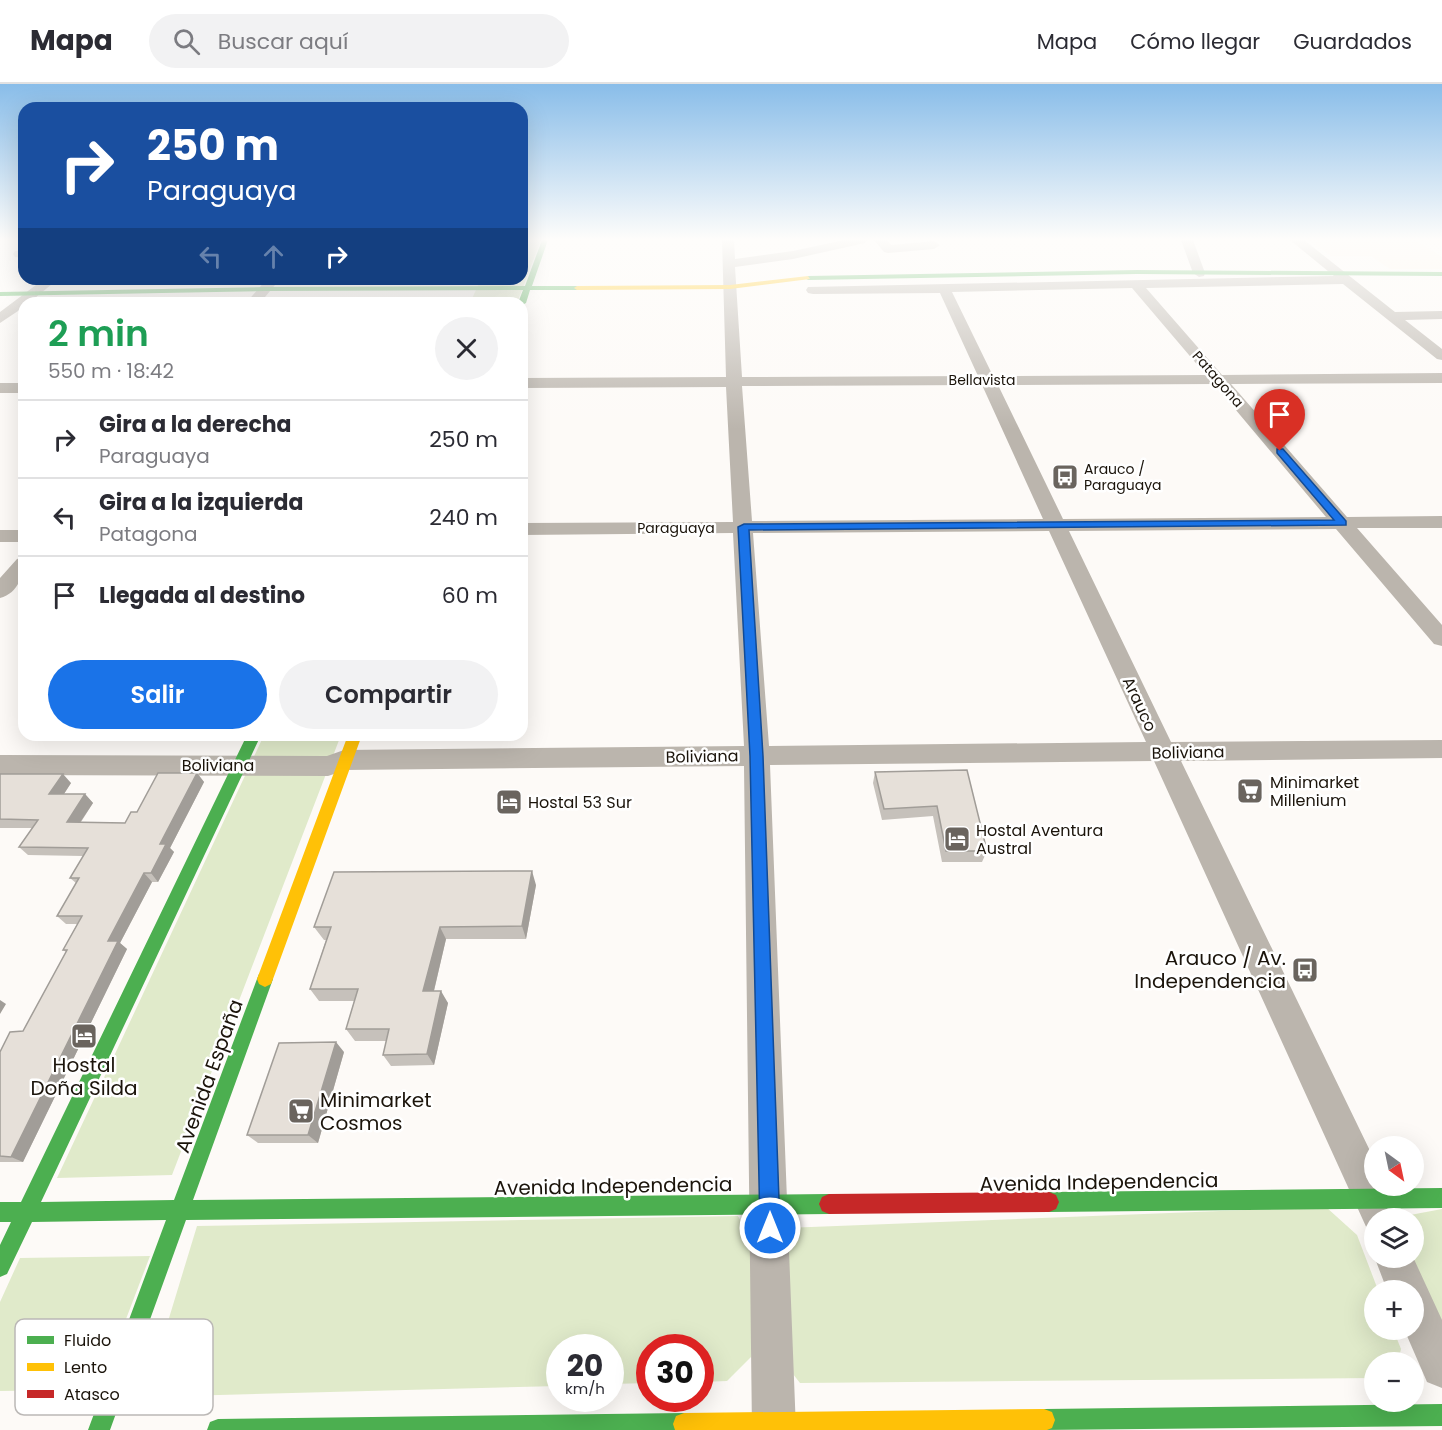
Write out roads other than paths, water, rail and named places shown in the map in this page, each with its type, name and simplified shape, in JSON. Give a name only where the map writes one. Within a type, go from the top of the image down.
[{"type":"main road","points":[[0,1267],[251,741]]},
{"type":"main road","name":"Avenida España","points":[[140,1319],[353,741]]},
{"type":"main road","name":"Avenida Independencia","points":[[0,1212],[770,1204],[1377,1208],[1442,1198]]},
{"type":"main road","name":"Avenida España","points":[[99,1430],[105,1415]]},
{"type":"main road","points":[[218,1430],[774,1427],[1442,1415]]},
{"type":"street","points":[[731,303],[757,756],[774,1427]]},
{"type":"street","name":"Arauco","points":[[951,303],[1377,1208]]},
{"type":"street","name":"Patagona","points":[[1152,303],[1442,639]]},
{"type":"street","points":[[1373,303],[1442,356]]},
{"type":"street","points":[[0,319],[18,305]]},
{"type":"street","points":[[1390,316],[1442,315]]},
{"type":"street","name":"Bellavista","points":[[528,383],[1442,378]]},
{"type":"street","points":[[0,388],[18,388]]},
{"type":"street","name":"Paraguaya","points":[[528,529],[1442,522]]},
{"type":"street","points":[[0,536],[18,536]]},
{"type":"street","points":[[0,591],[18,570]]},
{"type":"street","name":"Boliviana","points":[[0,765],[328,766],[345,760],[1442,750]]},
{"type":"street","points":[[1424,1327],[1442,1367]]},
{"type":"place","name":"Arauco / Paraguaya","points":[[1065,477]]},
{"type":"place","name":"Minimarket Millenium","points":[[1250,791]]},
{"type":"place","name":"Hostal 53 Sur","points":[[509,802]]},
{"type":"place","name":"Hostal Aventura Austral","points":[[957,839]]},
{"type":"place","name":"Arauco / Av. Independencia","points":[[1305,970]]},
{"type":"place","name":"Hostal Doña Silda","points":[[84,1036]]},
{"type":"place","name":"Minimarket Cosmos","points":[[301,1111]]}]
